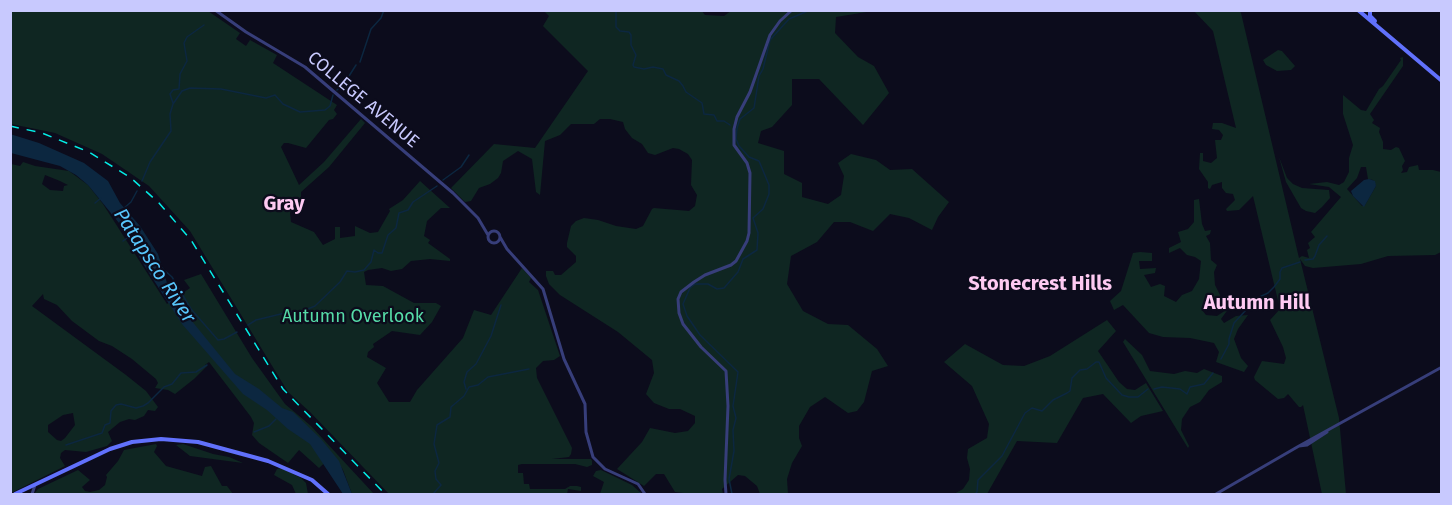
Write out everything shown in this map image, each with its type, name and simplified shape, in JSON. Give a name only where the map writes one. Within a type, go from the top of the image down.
[{"type":"main road","points":[[1358,10],[1366,12],[1397,39],[1396,42]]},
{"type":"main road","points":[[1366,12],[1396,42],[1442,81]]},
{"type":"main road","points":[[15,495],[110,449],[142,440],[168,439],[211,446],[279,465],[312,480],[328,495]]},
{"type":"street","name":"COLLEGE AVENUE","points":[[215,10],[246,32],[305,67],[453,193],[483,225],[497,231],[507,249],[543,289],[564,359],[585,404],[586,432],[593,457],[605,469],[633,482],[645,495]]},
{"type":"street","points":[[726,495],[728,406],[726,371],[701,347],[683,324],[678,299],[681,292],[694,282],[731,265],[745,247],[749,233],[750,173],[747,163],[734,145],[734,129],[737,117],[750,93],[770,35],[792,10]]},
{"type":"street","name":"COLLEGE AVENUE","points":[[483,225],[489,240],[507,249]]},
{"type":"street","points":[[488,235],[493,231]]},
{"type":"street","points":[[495,243],[500,237]]},
{"type":"street","points":[[1216,495],[1442,367]]},
{"type":"street","points":[[32,495],[35,485]]},
{"type":"green space","points":[[701,10],[705,15],[724,16],[732,10],[879,10],[836,17],[835,33],[858,57],[874,66],[889,93],[863,125],[819,79],[792,79],[792,105],[772,127],[761,131],[758,143],[784,151],[784,174],[802,183],[802,197],[828,204],[841,195],[844,176],[838,163],[851,154],[876,160],[890,170],[912,169],[949,202],[932,230],[909,218],[890,214],[873,231],[850,222],[834,222],[817,242],[791,256],[787,284],[803,311],[828,324],[848,325],[877,349],[888,366],[872,371],[864,402],[857,411],[848,413],[825,397],[810,407],[799,426],[802,446],[792,463],[787,479],[788,494],[760,494],[757,486],[745,476],[738,475],[722,489],[723,494],[675,492],[664,474],[656,474],[644,486],[617,469],[642,442],[650,428],[675,433],[688,431],[695,423],[695,416],[680,409],[669,409],[654,403],[646,394],[654,373],[652,360],[618,332],[560,295],[549,284],[546,276],[546,271],[553,271],[555,275],[561,275],[576,262],[576,256],[567,247],[567,243],[571,226],[576,221],[584,218],[636,229],[643,226],[654,208],[689,211],[695,206],[697,195],[691,185],[692,160],[688,154],[673,148],[655,155],[648,153],[642,144],[632,138],[623,122],[600,119],[594,124],[571,124],[560,135],[545,141],[540,195],[536,192],[532,159],[518,151],[503,161],[498,178],[479,188],[471,201],[465,202],[451,188],[494,144],[535,148],[588,71],[543,26],[549,16],[544,11]]},
{"type":"green space","points":[[1239,10],[1241,13],[1299,258],[1302,256],[1309,258],[1308,243],[1315,237],[1311,232],[1341,197],[1329,187],[1309,184],[1327,182],[1339,185],[1344,182],[1349,172],[1349,158],[1353,145],[1343,114],[1343,95],[1361,110],[1366,111],[1401,60],[1400,58],[1403,57],[1403,66],[1370,114],[1374,120],[1372,123],[1380,128],[1383,149],[1399,148],[1405,161],[1401,173],[1407,172],[1409,167],[1418,165],[1419,170],[1441,172],[1441,252],[1435,255],[1388,256],[1361,264],[1313,268],[1305,266],[1300,259],[1339,418],[1346,494],[1322,494],[1303,405],[1299,407],[1288,394],[1278,399],[1254,377],[1262,361],[1284,364],[1286,358],[1283,347],[1270,320],[1280,309],[1253,196],[1239,210],[1227,211],[1226,209],[1235,200],[1233,194],[1226,193],[1222,188],[1222,182],[1208,188],[1208,182],[1199,169],[1200,153],[1203,153],[1203,161],[1211,163],[1217,158],[1215,140],[1221,140],[1223,135],[1219,130],[1212,129],[1213,123],[1222,123],[1236,128],[1213,31],[1194,11]],"holes":[[[1361,167],[1366,167],[1368,179],[1373,180],[1376,186],[1365,205],[1362,206],[1347,189],[1357,178]]]},
{"type":"green space","name":"Autumn Overlook","points":[[10,11],[208,11],[240,33],[236,39],[246,46],[250,40],[277,55],[273,63],[337,105],[334,110],[337,114],[329,120],[306,148],[288,143],[284,143],[281,147],[299,185],[324,162],[361,119],[365,123],[329,167],[301,192],[301,204],[293,205],[290,213],[291,222],[314,232],[323,245],[335,239],[335,227],[340,227],[340,238],[355,236],[355,226],[370,233],[378,232],[389,209],[403,200],[420,181],[450,208],[441,208],[427,221],[424,236],[430,240],[428,243],[450,261],[430,259],[411,261],[402,269],[391,271],[382,268],[364,272],[366,285],[383,286],[414,303],[436,303],[441,306],[432,322],[420,335],[392,331],[373,344],[374,347],[368,352],[367,357],[386,368],[377,383],[389,402],[410,402],[417,390],[463,338],[474,310],[491,315],[522,268],[531,278],[529,282],[538,290],[560,356],[554,360],[543,361],[536,368],[537,378],[572,448],[569,457],[552,459],[591,459],[592,465],[587,467],[575,464],[522,464],[518,465],[518,473],[523,473],[524,484],[529,484],[530,489],[565,489],[577,486],[581,487],[581,491],[568,489],[567,494],[389,494],[288,392],[190,231],[149,186],[102,154],[55,133],[11,124]]},
{"type":"green space","points":[[1278,50],[1282,51],[1295,66],[1291,70],[1277,71],[1266,65],[1263,60]]},
{"type":"green space","points":[[1279,157],[1287,178],[1293,184],[1302,188],[1329,190],[1330,198],[1315,213],[1301,208],[1286,182]]},
{"type":"green space","points":[[23,162],[69,171],[88,185],[103,204],[167,304],[190,288],[184,280],[201,274],[252,358],[285,404],[311,426],[374,494],[352,494],[343,470],[333,455],[319,468],[299,450],[288,463],[259,443],[252,435],[254,423],[251,417],[209,362],[194,379],[175,394],[168,390],[155,388],[158,383],[156,379],[132,359],[112,346],[99,341],[72,321],[57,305],[44,299],[43,294],[32,306],[146,391],[158,407],[155,411],[148,410],[144,416],[135,420],[120,422],[108,432],[112,441],[107,446],[86,452],[65,450],[61,453],[60,458],[65,466],[11,493],[11,164],[20,166]],"holes":[[[45,175],[60,181],[68,185],[64,186],[63,191],[50,190],[42,184]],[[73,413],[75,425],[65,438],[61,441],[57,440],[48,432],[48,425],[63,415]]]},
{"type":"green space","points":[[1199,199],[1202,224],[1205,231],[1211,230],[1206,236],[1210,243],[1211,260],[1217,265],[1214,272],[1215,285],[1223,301],[1216,304],[1206,303],[1202,310],[1206,315],[1217,316],[1229,308],[1221,319],[1224,323],[1236,316],[1248,315],[1234,339],[1241,358],[1248,366],[1244,372],[1216,362],[1219,352],[1214,343],[1190,338],[1163,337],[1149,333],[1123,305],[1114,310],[1110,301],[1121,291],[1133,253],[1140,252],[1152,253],[1152,261],[1139,261],[1140,269],[1156,268],[1155,273],[1144,275],[1151,287],[1160,284],[1165,286],[1164,296],[1176,302],[1182,295],[1192,291],[1199,279],[1201,261],[1187,255],[1180,248],[1169,253],[1169,248],[1181,242],[1178,232],[1188,229],[1194,222],[1194,200]]},
{"type":"green space","points":[[1107,320],[1116,331],[1098,351],[1119,382],[1127,389],[1135,390],[1146,383],[1163,411],[1141,416],[1131,423],[1103,394],[1083,398],[1057,443],[1017,441],[987,494],[954,494],[963,489],[969,480],[968,449],[987,438],[989,424],[972,386],[944,362],[965,344],[1003,365],[1024,366],[1050,356]]},
{"type":"green space","points":[[1125,339],[1142,355],[1150,371],[1174,374],[1185,371],[1197,373],[1204,369],[1222,376],[1222,382],[1209,390],[1200,402],[1190,407],[1182,419],[1181,430],[1188,448],[1123,342]]},
{"type":"green space","points":[[156,444],[154,452],[166,466],[202,476],[205,467],[211,466],[222,486],[227,486],[233,494],[34,494],[38,489],[78,470],[90,480],[82,487],[85,491],[99,490],[105,485],[106,475],[124,450]]},
{"type":"green space","points":[[183,444],[243,463],[190,456],[176,445]]},
{"type":"green space","points":[[281,468],[301,478],[306,483],[308,494],[296,494],[292,485],[274,475],[277,469]]},
{"type":"green space","points":[[601,470],[632,485],[642,494],[600,494],[604,482],[593,476],[596,471]]},
{"type":"water","name":"Patapsco River","points":[[10,134],[39,143],[84,163],[108,181],[120,203],[140,226],[158,254],[167,283],[178,304],[235,374],[259,389],[282,408],[293,412],[321,439],[339,461],[352,494],[343,494],[310,444],[243,394],[182,324],[142,262],[128,234],[88,185],[60,166],[11,153]]},
{"type":"water","points":[[1364,180],[1375,181],[1376,186],[1364,207],[1351,191]]},
{"type":"waterway","points":[[360,62],[371,29],[381,18],[384,10]]},
{"type":"waterway","points":[[616,10],[616,27],[631,35],[631,45],[636,55],[634,67],[663,69],[666,75],[679,81],[686,92],[702,103],[704,114],[714,115],[717,121],[724,121],[730,125]]},
{"type":"waterway","points":[[732,494],[729,479],[734,451],[733,430],[736,418],[733,406],[738,372],[700,335],[687,316],[683,304],[690,288],[695,284],[708,284],[717,289],[724,288],[738,272],[743,259],[757,250],[758,233],[753,218],[763,209],[769,194],[769,185],[759,161],[749,157],[739,146],[736,139],[737,128],[740,119],[754,108],[759,76],[770,40],[789,19],[810,10]]},
{"type":"waterway","points":[[173,103],[170,94],[173,90],[179,89],[180,74],[187,61],[184,43],[187,37],[204,25]]},
{"type":"waterway","points":[[337,90],[344,84],[356,65]]},
{"type":"waterway","points":[[142,181],[150,162],[171,131],[170,114],[173,104],[182,91],[190,88],[221,89],[266,98],[275,95],[283,104],[300,112],[325,110],[330,106],[333,95]]},
{"type":"waterway","points":[[443,180],[461,167],[469,155]]},
{"type":"waterway","points":[[248,325],[256,320],[303,311],[315,306],[340,282],[347,271],[364,270],[371,262],[374,250],[382,253],[388,235],[396,228],[399,213],[408,210],[413,202],[437,186]]},
{"type":"waterway","points":[[123,209],[131,202],[137,191]]},
{"type":"waterway","points":[[95,203],[101,198]]},
{"type":"waterway","points":[[123,241],[130,236]]},
{"type":"waterway","points":[[1305,260],[1313,259],[1319,245],[1327,236]]},
{"type":"waterway","points":[[1253,300],[1268,293],[1274,287],[1280,279],[1282,268],[1300,262]]},
{"type":"waterway","points":[[162,268],[172,277],[191,309],[218,340],[237,332]]},
{"type":"waterway","points":[[466,389],[464,382],[467,372],[476,364],[491,336],[501,305]]},
{"type":"waterway","points":[[1221,359],[1229,344],[1234,323],[1246,310]]},
{"type":"waterway","points":[[975,494],[978,480],[1002,456],[1025,413],[1032,408],[1042,411],[1053,400],[1070,391],[1072,378],[1080,370],[1099,362],[1106,378],[1122,395],[1138,397],[1148,389]]},
{"type":"waterway","points":[[66,445],[102,433],[105,425],[110,423],[111,411],[116,405],[136,408],[143,406],[164,387],[172,384],[181,373],[196,372],[207,365]]},
{"type":"waterway","points":[[433,494],[441,485],[436,479],[435,471],[439,463],[434,444],[437,425],[450,417],[451,407],[464,396],[469,387],[478,385],[488,377],[529,369]]},
{"type":"waterway","points":[[1154,389],[1162,387],[1180,389],[1187,394],[1190,387],[1204,384],[1213,373]]},
{"type":"waterway","points":[[254,432],[269,426],[276,419]]},
{"type":"railway","points":[[10,126],[42,133],[89,152],[131,178],[159,203],[191,240],[283,389],[385,494]]},
{"type":"district","name":"Gray","points":[[284,204]]},
{"type":"district","name":"Stonecrest Hills","points":[[1040,284]]},
{"type":"district","name":"Autumn Hill","points":[[1257,303]]}]
